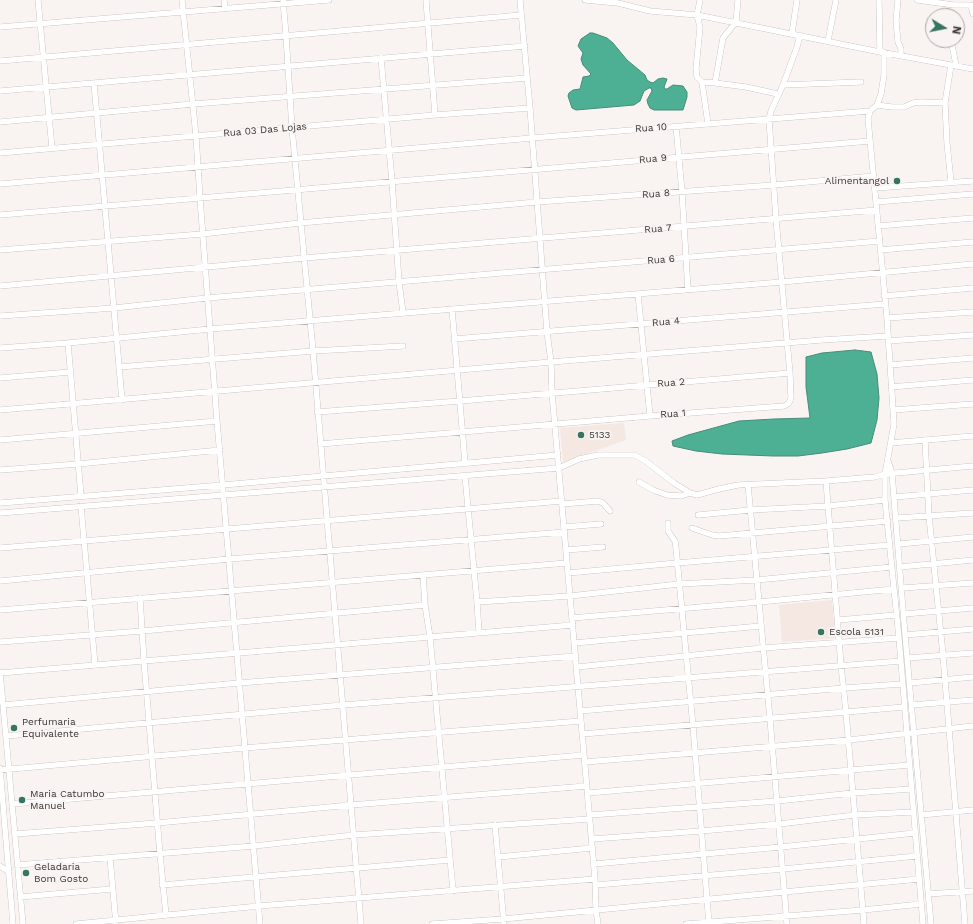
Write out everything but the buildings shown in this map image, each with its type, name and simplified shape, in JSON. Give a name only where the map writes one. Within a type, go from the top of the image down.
[{"type":"street","points":[[38,0],[52,148]]},
{"type":"street","points":[[182,0],[196,136],[197,168],[212,361],[260,924]]},
{"type":"street","points":[[224,0],[225,8]]},
{"type":"street","points":[[251,0],[252,6]]},
{"type":"street","points":[[0,27],[252,6],[283,2],[329,0]]},
{"type":"street","points":[[426,0],[435,115]]},
{"type":"street","points":[[520,0],[598,924]]},
{"type":"street","points":[[585,0],[618,2],[650,11],[697,15],[973,69]]},
{"type":"street","points":[[700,0],[697,15],[700,27],[696,69],[697,77],[702,82],[708,124]]},
{"type":"street","points":[[715,83],[723,38],[736,22],[738,0]]},
{"type":"street","points":[[792,33],[798,0]]},
{"type":"street","points":[[828,41],[836,0]]},
{"type":"street","points":[[879,0],[882,86],[877,105],[870,111],[868,119],[887,318],[894,424],[892,443],[885,474],[885,500],[899,638],[923,924]]},
{"type":"street","points":[[898,0],[896,21],[901,56]]},
{"type":"street","points":[[917,0],[954,5],[970,5],[973,14]]},
{"type":"street","points":[[283,2],[300,223],[313,351],[361,924]]},
{"type":"street","points":[[0,61],[521,15]]},
{"type":"street","points":[[790,373],[776,219],[769,119],[783,85],[800,35]]},
{"type":"street","points":[[0,91],[525,46]]},
{"type":"street","points":[[951,182],[945,102],[953,65],[952,48]]},
{"type":"street","points":[[381,58],[390,150],[399,282],[403,313]]},
{"type":"street","points":[[0,122],[193,104],[527,78]]},
{"type":"street","points":[[702,82],[746,87],[778,94]]},
{"type":"street","points":[[783,85],[861,82]]},
{"type":"street","points":[[94,83],[122,400]]},
{"type":"street","points":[[877,105],[904,107],[920,102],[945,102]]},
{"type":"street","name":"Rua 03 Das Lojas","points":[[0,153],[530,108]]},
{"type":"street","name":"Rua 10","points":[[0,184],[532,138],[870,111]]},
{"type":"street","points":[[676,126],[688,290]]},
{"type":"street","name":"Rua 9","points":[[0,215],[870,140]]},
{"type":"street","name":"Rua 8","points":[[0,250],[202,234],[300,223],[395,216],[537,202],[774,185],[874,176]]},
{"type":"street","points":[[875,188],[973,181]]},
{"type":"street","points":[[876,202],[973,194]]},
{"type":"street","name":"Rua 7","points":[[0,286],[304,258],[877,210]]},
{"type":"street","points":[[878,226],[973,218]]},
{"type":"street","name":"Rua 6","points":[[0,316],[114,308],[207,298],[307,291],[880,241]]},
{"type":"street","points":[[880,250],[973,242]]},
{"type":"street","points":[[0,348],[210,329],[782,282],[973,264]]},
{"type":"street","points":[[884,296],[973,288]]},
{"type":"street","points":[[638,294],[650,416]]},
{"type":"street","name":"Rua 4","points":[[454,339],[885,304]]},
{"type":"street","points":[[452,309],[465,463]]},
{"type":"street","points":[[887,318],[973,312]]},
{"type":"street","points":[[0,410],[122,400],[215,390],[644,354],[788,343],[973,335]]},
{"type":"street","points":[[68,343],[81,496]]},
{"type":"street","points":[[120,368],[313,351],[403,346]]},
{"type":"street","points":[[890,365],[973,358]]},
{"type":"street","points":[[0,378],[70,372]]},
{"type":"street","name":"Rua 2","points":[[317,412],[790,373]]},
{"type":"street","name":"Rua 1","points":[[320,444],[784,406],[789,403],[791,398],[790,373]]},
{"type":"street","points":[[891,387],[973,380]]},
{"type":"street","points":[[893,410],[973,404]]},
{"type":"street","points":[[0,440],[217,421]]},
{"type":"street","points":[[892,443],[973,436]]},
{"type":"street","points":[[925,440],[929,516],[943,655],[965,924]]},
{"type":"street","points":[[0,470],[220,450]]},
{"type":"street","points":[[0,503],[558,455]]},
{"type":"street","points":[[0,513],[559,468],[579,459],[598,455],[635,455],[647,462],[674,483],[690,493],[697,495],[738,485],[826,481],[875,477],[892,473],[973,466]]},
{"type":"street","points":[[888,461],[892,473],[897,518],[905,635],[931,924]]},
{"type":"street","points":[[465,476],[479,632]]},
{"type":"street","points":[[826,481],[864,924]]},
{"type":"street","points":[[639,482],[653,490],[667,495],[682,496],[690,493]]},
{"type":"street","points":[[748,485],[766,672],[787,924]]},
{"type":"street","points":[[894,497],[973,490]]},
{"type":"street","points":[[698,515],[750,510],[828,506],[885,500]]},
{"type":"street","points":[[0,548],[468,509],[562,503],[598,501],[604,503],[610,511]]},
{"type":"street","points":[[81,506],[95,665]]},
{"type":"street","points":[[897,518],[973,513]]},
{"type":"street","points":[[692,528],[719,536],[888,521]]},
{"type":"street","points":[[668,523],[668,531],[675,541],[693,726],[709,923]]},
{"type":"street","points":[[0,581],[88,574],[229,559],[471,539],[601,524]]},
{"type":"street","points":[[899,544],[973,537]]},
{"type":"street","points":[[568,573],[890,545]]},
{"type":"street","points":[[566,550],[604,547]]},
{"type":"street","points":[[900,567],[973,560]]},
{"type":"street","points":[[0,610],[568,563]]},
{"type":"street","points":[[477,602],[570,596],[679,584],[756,580],[892,568]]},
{"type":"street","points":[[423,575],[425,604],[430,636],[434,698],[453,891]]},
{"type":"street","points":[[902,588],[973,583]]},
{"type":"street","points":[[572,618],[894,589]]},
{"type":"street","points":[[140,598],[146,691],[162,885],[166,916]]},
{"type":"street","points":[[0,642],[142,631],[425,604]]},
{"type":"street","points":[[904,614],[973,608]]},
{"type":"street","points":[[838,620],[896,614]]},
{"type":"street","points":[[23,924],[0,672],[573,624]]},
{"type":"street","points":[[574,643],[761,626]]},
{"type":"street","points":[[905,635],[973,629]]},
{"type":"street","points":[[577,667],[763,648],[899,638]]},
{"type":"street","points":[[908,658],[973,653]]},
{"type":"street","points":[[3,705],[340,674],[576,656]]},
{"type":"street","points":[[6,736],[149,722],[242,716],[343,705],[901,661]]},
{"type":"street","points":[[910,683],[973,677]]},
{"type":"street","points":[[580,711],[902,684]]},
{"type":"street","points":[[912,706],[973,700]]},
{"type":"street","points":[[582,734],[693,726],[904,707]]},
{"type":"street","points":[[14,924],[1,802],[0,769],[581,721]]},
{"type":"street","points":[[585,762],[849,740],[973,726]]},
{"type":"street","points":[[12,804],[155,793],[349,774],[584,755]]},
{"type":"street","points":[[588,793],[909,765]]},
{"type":"street","points":[[15,834],[587,786]]},
{"type":"street","points":[[18,865],[254,846],[354,835],[495,825],[911,789]]},
{"type":"street","points":[[921,815],[973,810]]},
{"type":"street","points":[[592,839],[779,824],[855,815],[913,812]]},
{"type":"street","points":[[495,825],[504,921]]},
{"type":"street","points":[[594,864],[857,840],[915,833]]},
{"type":"street","points":[[498,857],[592,848]]},
{"type":"street","points":[[76,924],[116,922],[259,906],[500,887],[706,875],[917,856]]},
{"type":"street","points":[[110,858],[116,922]]},
{"type":"street","points":[[162,885],[450,860]]},
{"type":"street","points":[[0,866],[9,872]]},
{"type":"street","points":[[432,924],[504,921],[596,910],[861,886],[919,879]]},
{"type":"street","points":[[20,897],[112,889]]},
{"type":"street","points":[[928,894],[973,891]]},
{"type":"street","points":[[686,924],[921,904]]},
{"type":"shaded area","points":[[590,33],[607,38],[627,60],[645,75],[647,80],[650,82],[653,83],[658,79],[663,78],[667,79],[664,87],[665,89],[673,85],[683,86],[687,92],[687,97],[683,110],[654,110],[650,108],[647,100],[652,91],[651,88],[644,91],[640,101],[634,105],[576,110],[572,108],[568,96],[569,93],[573,90],[580,89],[583,77],[591,74],[583,65],[581,59],[583,53],[578,46],[581,39]]},
{"type":"shaded area","points":[[855,350],[871,352],[877,374],[879,398],[877,420],[871,443],[847,449],[798,456],[722,454],[696,451],[673,446],[672,441],[739,421],[810,418],[806,387],[806,357],[822,353]]},
{"type":"shaded area","points":[[624,423],[626,440],[563,462],[560,428]]},
{"type":"shaded area","points":[[832,600],[835,638],[782,642],[779,605]]},
{"type":"place","name":"Alimentangol","points":[[897,181]]},
{"type":"place","name":"5133","points":[[581,435]]},
{"type":"place","name":"Escola 5131","points":[[821,632]]},
{"type":"place","name":"Perfumaria Equivalente","points":[[14,728]]},
{"type":"place","name":"Maria Catumbo Manuel","points":[[22,800]]},
{"type":"place","name":"Geladaria Bom Gosto","points":[[26,873]]}]
